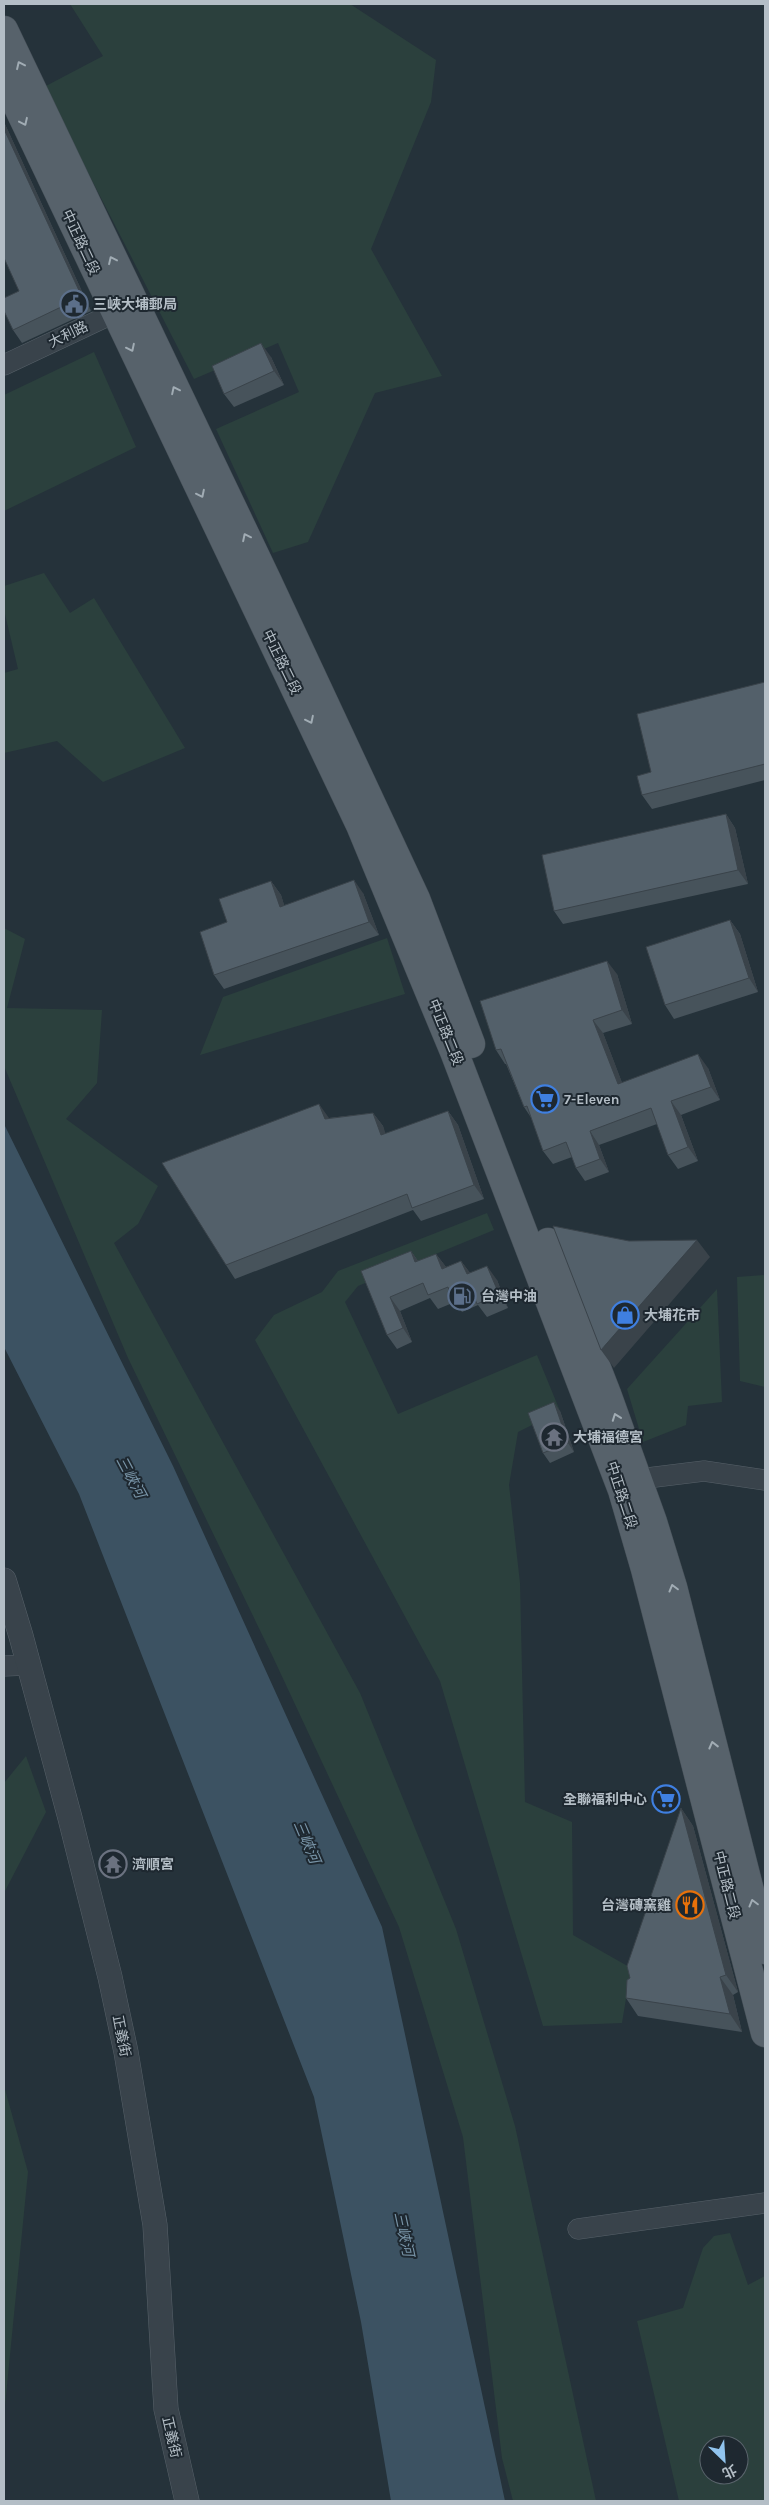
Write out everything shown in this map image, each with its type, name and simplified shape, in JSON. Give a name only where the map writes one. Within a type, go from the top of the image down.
[{"type":"main road","name":"中正路二段","points":[[4,30],[124,308],[391,896],[455,1054],[615,1472],[645,1569],[765,2033]]},
{"type":"main road","name":"中正路二段","points":[[4,78],[267,580],[416,899],[639,1479],[673,1587],[765,1950]]},
{"type":"street","name":"大利路","points":[[4,365],[124,308]]},
{"type":"street","points":[[639,1479],[704,1471],[765,1480]]},
{"type":"street","name":"正義街","points":[[4,1580],[29,1665],[110,1977],[126,2052],[155,2225],[166,2409],[187,2501]]},
{"type":"street","points":[[4,1666],[29,1665]]},
{"type":"street","points":[[578,2229],[765,2203]]},
{"type":"green space","points":[[70,4],[350,4],[436,60],[431,102],[371,249],[442,376],[375,393],[308,542],[273,553],[216,429],[299,392],[278,343],[194,379],[44,87],[103,56]]},
{"type":"green space","points":[[94,352],[136,447],[4,511],[4,395]]},
{"type":"green space","points":[[44,573],[70,613],[94,598],[185,748],[103,782],[57,741],[4,753],[4,673],[18,669],[4,610],[4,586]]},
{"type":"green space","points":[[4,928],[25,939],[7,1008],[102,1010],[97,1083],[66,1119],[158,1186],[138,1224],[114,1243],[360,1693],[456,1929],[515,2126],[596,2501],[513,2501],[502,2458],[463,2137],[399,1927],[272,1655],[128,1358],[4,1066]]},
{"type":"green space","points":[[387,938],[405,994],[200,1055],[223,997]]},
{"type":"green space","points":[[487,1213],[494,1230],[358,1286],[345,1302],[398,1414],[537,1355],[560,1411],[518,1432],[509,1485],[520,1583],[525,1802],[572,1822],[573,1935],[631,1968],[622,2023],[543,2026],[440,1681],[255,1340],[274,1315],[322,1292],[338,1271]]},
{"type":"green space","points":[[765,1275],[765,1387],[740,1381],[737,1277]]},
{"type":"green space","points":[[717,1289],[722,1402],[688,1406],[686,1425],[643,1442],[627,1389]]},
{"type":"green space","points":[[26,1756],[46,1812],[4,1893],[4,1783]]},
{"type":"green space","points":[[4,2086],[28,2172],[4,2416]]},
{"type":"green space","points":[[730,2233],[748,2285],[765,2276],[765,2501],[679,2501],[637,2321],[683,2308],[703,2248],[714,2236]]},
{"type":"water","name":"三峽河","points":[[4,1124],[173,1466],[382,1927],[505,2501],[391,2501],[361,2322],[314,2097],[79,1494],[4,1347]]},
{"type":"building","points":[[4,129],[82,297],[13,330],[4,311],[4,298],[19,291],[4,258]]},
{"type":"building","points":[[261,343],[274,371],[224,394],[212,366]]},
{"type":"building","points":[[765,682],[765,764],[642,795],[637,776],[651,772],[637,714]]},
{"type":"building","points":[[726,814],[738,870],[554,911],[542,855]]},
{"type":"building","points":[[354,880],[369,922],[214,975],[200,932],[227,922],[219,899],[271,881],[280,907]]},
{"type":"building","points":[[730,920],[749,978],[665,1005],[646,947]]},
{"type":"building","points":[[607,961],[622,1010],[593,1020],[618,1084],[698,1054],[711,1087],[671,1101],[688,1147],[668,1155],[651,1108],[590,1131],[600,1159],[576,1168],[566,1142],[543,1151],[527,1106],[524,1107],[501,1049],[496,1050],[480,1001]]},
{"type":"building","points":[[319,1104],[325,1119],[373,1113],[381,1135],[448,1111],[474,1185],[412,1208],[407,1194],[226,1265],[162,1163]]},
{"type":"building","name":"大埔花市","points":[[553,1226],[629,1241],[697,1240],[601,1350]]},
{"type":"building","points":[[411,1251],[415,1262],[436,1254],[442,1269],[461,1261],[467,1274],[487,1266],[499,1294],[477,1304],[471,1290],[452,1298],[448,1287],[428,1295],[423,1283],[390,1297],[403,1328],[387,1335],[361,1271]]},
{"type":"building","name":"大埔福德宮","points":[[554,1402],[568,1443],[543,1453],[528,1413]]},
{"type":"building","name":"台灣磚窯雞","points":[[681,1808],[726,1975],[720,1977],[730,2014],[626,1998],[627,1980],[630,1978],[627,1966]]},
{"type":"place","name":"三峽大埔郵局","points":[[74,304]]},
{"type":"place","name":"7-Eleven","points":[[545,1099]]},
{"type":"place","name":"台灣中油","points":[[462,1296]]},
{"type":"place","name":"大埔花市","points":[[625,1315]]},
{"type":"place","name":"大埔福德宮","points":[[554,1437]]},
{"type":"place","name":"全聯福利中心","points":[[666,1799]]},
{"type":"place","name":"濟順宮","points":[[113,1864]]},
{"type":"place","name":"台灣磚窯雞","points":[[690,1905]]}]
